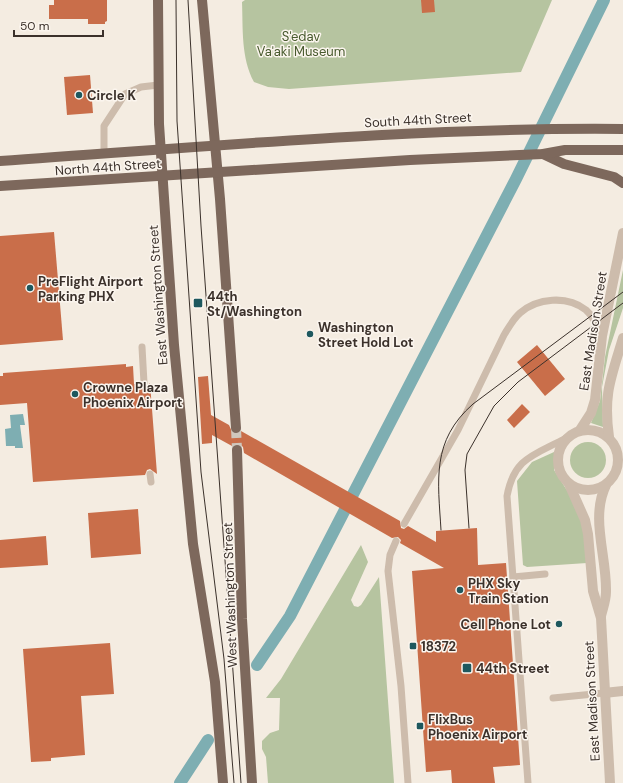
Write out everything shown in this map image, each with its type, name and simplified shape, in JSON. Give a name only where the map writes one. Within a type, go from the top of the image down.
[{"type":"main road","name":"East Washington Street","points":[[158,0],[158,84],[161,150],[174,344],[193,544],[215,682]]},
{"type":"main road","points":[[202,0],[215,146],[236,428]]},
{"type":"main road","name":"South 44th Street","points":[[215,146],[330,138],[513,129],[623,128]]},
{"type":"main road","name":"North 44th Street","points":[[0,161],[215,146]]},
{"type":"main road","points":[[217,173],[500,157],[543,154],[565,150],[623,150]]},
{"type":"main road","points":[[543,154],[564,164],[614,177],[623,183]]},
{"type":"main road","name":"North 44th Street","points":[[0,186],[217,173]]},
{"type":"main road","name":"West Washington Street","points":[[237,450],[243,636],[252,783]]},
{"type":"main road","name":"West Washington Street","points":[[215,682],[224,783]]},
{"type":"street","name":"East Madison Street","points":[[580,430],[591,413],[595,400],[602,336],[623,233]]},
{"type":"street","name":"East Madison Street","points":[[609,437],[606,414],[607,394],[623,338]]},
{"type":"street","points":[[590,429],[609,437],[618,451],[619,460],[613,478],[606,485],[597,490],[587,491],[578,489],[569,484],[559,470],[558,462],[558,453],[566,438],[580,430],[590,429]]},
{"type":"street","name":"East Madison Street","points":[[569,484],[585,520],[588,534],[593,591],[601,618]]},
{"type":"street","name":"East Madison Street","points":[[606,485],[602,493],[599,509],[606,593],[601,618],[610,783]]},
{"type":"street","points":[[604,693],[623,690]]},
{"type":"lane","points":[[104,154],[104,126],[125,94],[141,87],[158,84]]},
{"type":"lane","points":[[404,524],[458,430],[504,335],[519,313],[541,302],[554,300],[572,303],[586,311],[594,319],[602,336]]},
{"type":"lane","points":[[142,347],[144,384]]},
{"type":"lane","points":[[528,783],[507,496],[511,479],[521,463],[566,438]]},
{"type":"lane","points":[[150,474],[151,482]]},
{"type":"lane","points":[[396,541],[390,555],[388,571],[400,679],[408,783]]},
{"type":"lane","points":[[513,577],[545,574]]},
{"type":"lane","points":[[553,698],[604,693]]},
{"type":"green space","name":"S'edav Va'aki Museum","points":[[245,0],[552,0],[521,72],[289,89],[268,87],[254,82],[245,53],[242,2]]},
{"type":"green space","points":[[623,270],[623,308],[609,350],[602,387],[603,427],[591,423],[600,401],[605,357]]},
{"type":"green space","points":[[588,442],[601,447],[606,460],[601,473],[588,478],[575,473],[570,460],[575,447]]},
{"type":"green space","points":[[554,452],[554,470],[575,503],[583,526],[587,563],[527,567],[523,565],[517,481],[532,462]]},
{"type":"green space","points":[[361,545],[368,562],[351,600],[354,606],[358,607],[361,605],[379,577],[394,783],[268,783],[266,757],[262,749],[262,741],[270,733],[279,730],[280,698],[266,698],[281,679]]},
{"type":"water","points":[[23,414],[25,425],[20,425],[23,448],[6,446],[5,429],[11,428],[10,415]]},
{"type":"building","points":[[54,0],[107,0],[107,21],[105,24],[88,24],[88,19],[49,19],[49,5],[54,5]]},
{"type":"building","points":[[421,0],[434,0],[435,12],[422,13]]},
{"type":"building","name":"Circle K","points":[[90,75],[93,113],[67,115],[64,77]]},
{"type":"building","name":"PreFlight Airport Parking PHX","points":[[54,232],[63,340],[0,345],[0,236]]},
{"type":"building","points":[[537,345],[565,379],[545,396],[517,362]]},
{"type":"building","points":[[126,364],[126,367],[133,366],[134,384],[139,384],[145,388],[150,383],[157,474],[150,469],[147,470],[145,475],[33,482],[27,403],[0,405],[0,376],[3,376],[3,373]]},
{"type":"building","name":"PHX Sky Train Station","points":[[208,376],[211,415],[229,425],[233,434],[237,434],[241,431],[400,521],[401,528],[404,529],[408,526],[436,542],[436,531],[477,528],[478,565],[506,563],[520,765],[493,767],[495,783],[452,783],[451,770],[426,772],[412,571],[444,568],[400,543],[401,540],[398,537],[392,538],[244,453],[243,447],[240,444],[232,446],[212,435],[212,443],[202,444],[198,377]]},
{"type":"building","points":[[522,404],[530,412],[514,428],[507,420]]},
{"type":"building","points":[[138,509],[141,554],[91,558],[88,513]]},
{"type":"building","points":[[46,536],[48,565],[0,568],[0,540]]},
{"type":"building","points":[[110,643],[114,694],[81,696],[85,755],[51,758],[51,761],[31,762],[23,649]]},
{"type":"waterway","points":[[257,665],[290,616],[516,179],[604,0]]},
{"type":"waterway","points":[[180,783],[208,740]]},
{"type":"tunnel","points":[[236,428],[237,450]]},
{"type":"tram line","points":[[176,0],[177,121],[201,472],[224,659],[234,783]]},
{"type":"tram line","points":[[188,0],[201,226],[241,783]]},
{"type":"tram line","points":[[441,530],[439,494],[440,462],[450,432],[459,418],[473,404],[623,292]]},
{"type":"tram line","points":[[469,528],[465,470],[467,454],[494,406],[518,382],[623,303]]},
{"type":"place","name":"Circle K","points":[[79,95]]},
{"type":"place","name":"PreFlight Airport Parking PHX","points":[[30,288]]},
{"type":"place","name":"44th St/Washington","points":[[198,303]]},
{"type":"place","name":"Washington Street Hold Lot","points":[[310,334]]},
{"type":"place","name":"Crowne Plaza Phoenix Airport","points":[[75,394]]},
{"type":"place","name":"PHX Sky Train Station","points":[[460,590]]},
{"type":"place","name":"Cell Phone Lot","points":[[559,624]]},
{"type":"place","name":"18372","points":[[413,646]]},
{"type":"place","name":"44th Street","points":[[467,668]]},
{"type":"place","name":"FlixBus Phoenix Airport","points":[[420,726]]}]
